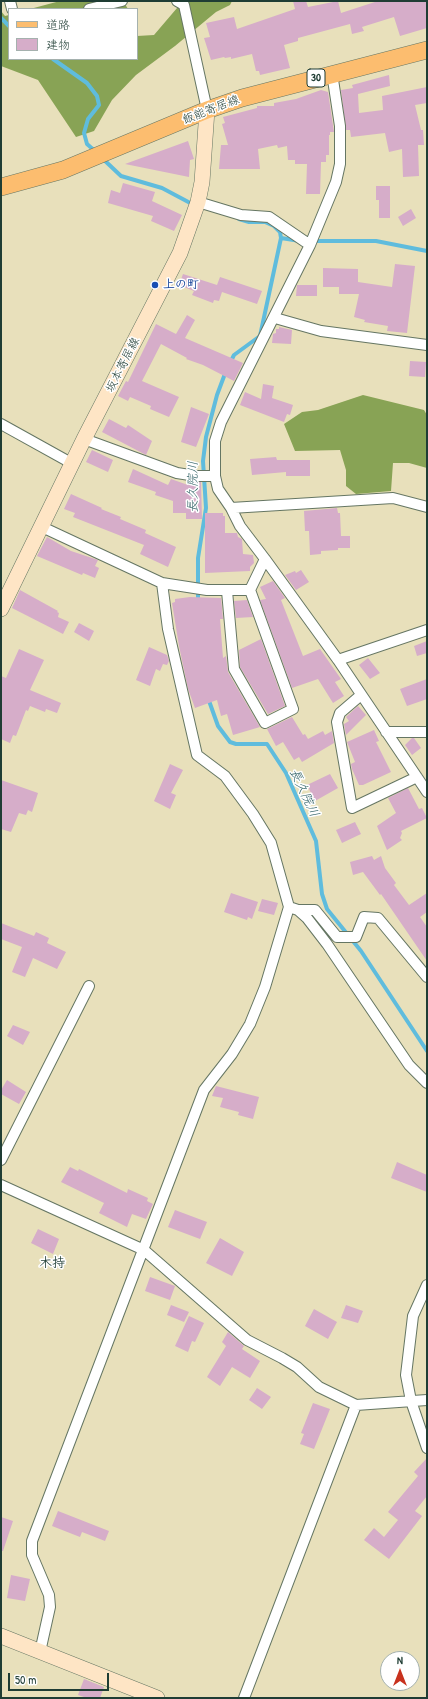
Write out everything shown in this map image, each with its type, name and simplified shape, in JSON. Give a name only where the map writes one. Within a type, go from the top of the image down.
[{"type":"main road","name":"飯能寄居線","points":[[1,187],[64,170],[207,110],[242,98],[427,50]]},
{"type":"main road","name":"坂本寄居線","points":[[1,609],[84,439],[172,271],[198,202],[202,182],[207,110]]},
{"type":"main road","points":[[1,1636],[157,1698]]},
{"type":"street","points":[[93,8],[122,1]]},
{"type":"street","points":[[177,1],[184,5],[207,110]]},
{"type":"street","points":[[332,74],[340,126],[340,164],[336,182],[310,245],[275,318],[221,422],[215,441],[213,476],[218,489],[231,508],[240,526],[266,559],[338,660],[427,792]]},
{"type":"street","points":[[198,202],[241,215],[269,217],[310,245]]},
{"type":"street","points":[[275,318],[321,331],[427,345]]},
{"type":"street","points":[[1,424],[73,464]]},
{"type":"street","points":[[84,439],[177,473],[196,476],[213,476]]},
{"type":"street","points":[[231,508],[393,498],[427,507]]},
{"type":"street","points":[[42,527],[162,583],[226,592],[250,590]]},
{"type":"street","points":[[226,592],[234,669],[265,723],[293,709],[250,590],[266,559]]},
{"type":"street","points":[[162,583],[168,629],[197,755],[225,776],[253,814],[267,837],[293,909],[307,918],[327,944],[410,1065],[427,1083]]},
{"type":"street","points":[[338,660],[427,630]]},
{"type":"street","points":[[362,695],[340,713],[337,722],[352,808],[416,777]]},
{"type":"street","points":[[386,732],[427,732]]},
{"type":"street","points":[[293,909],[315,910],[337,937],[356,937],[364,917],[378,918],[427,977]]},
{"type":"street","points":[[40,1652],[50,1607],[49,1595],[32,1556],[32,1541],[204,1090],[232,1054],[250,1024],[293,909]]},
{"type":"street","points":[[1,1160],[89,986]]},
{"type":"street","points":[[1,1185],[144,1250],[247,1340],[297,1367],[318,1387],[356,1405],[427,1400]]},
{"type":"street","points":[[427,1285],[413,1316],[406,1375],[412,1401],[427,1448]]},
{"type":"street","points":[[244,1698],[356,1405]]},
{"type":"green space","points":[[60,1],[123,1],[127,8],[34,8]]},
{"type":"green space","points":[[183,1],[232,1],[230,5],[216,12],[175,46],[136,75],[112,100],[94,131],[76,137],[38,80],[1,66],[1,11],[5,16],[8,15],[8,60],[138,60],[138,36],[154,35]]},
{"type":"green space","points":[[363,395],[424,410],[427,415],[427,468],[409,463],[393,463],[391,491],[356,494],[346,486],[346,470],[340,450],[295,451],[284,424],[302,412],[318,410]]},
{"type":"building","points":[[293,1],[306,1],[308,7],[338,1],[341,13],[378,1],[427,1],[427,28],[400,36],[394,17],[362,27],[364,31],[352,34],[350,24],[298,38],[298,41],[284,45],[290,68],[260,75],[259,71],[256,71],[252,54],[231,59],[231,57],[224,57],[211,60],[204,38],[210,37],[206,23],[234,17],[237,29],[295,9]]},
{"type":"building","points":[[389,75],[390,86],[358,94],[359,113],[383,110],[382,96],[427,87],[427,103],[415,105],[421,130],[423,130],[424,145],[418,145],[419,176],[403,177],[402,149],[389,152],[385,133],[351,137],[350,130],[346,130],[341,90],[353,88],[352,85]]},
{"type":"building","points":[[321,90],[328,92],[334,132],[330,132],[329,135],[329,155],[326,155],[326,162],[321,162],[320,194],[306,194],[307,164],[295,164],[295,160],[288,160],[287,146],[278,148],[277,145],[258,149],[260,169],[219,169],[221,145],[228,145],[222,124],[225,123],[223,117],[257,108],[257,106],[274,106],[274,103],[296,99]]},
{"type":"building","points":[[188,141],[194,159],[190,160],[189,177],[125,164]]},
{"type":"building","points":[[123,183],[155,192],[152,201],[182,215],[174,231],[151,221],[153,216],[108,203],[111,190],[120,193]]},
{"type":"building","points":[[376,186],[390,186],[390,218],[379,218],[379,200],[376,200]]},
{"type":"building","points":[[411,209],[416,218],[403,226],[398,217]]},
{"type":"building","points":[[395,264],[415,266],[407,333],[387,331],[388,326],[364,322],[365,320],[354,317],[359,294],[339,294],[339,287],[323,287],[323,268],[358,269],[358,282],[392,287]]},
{"type":"building","points":[[183,274],[217,285],[220,277],[262,291],[257,304],[222,292],[219,301],[214,300],[213,303],[192,295],[194,291],[179,285]]},
{"type":"building","points":[[297,285],[317,285],[317,296],[296,296]]},
{"type":"building","points":[[187,315],[195,320],[185,338],[243,363],[234,381],[203,365],[186,359],[187,358],[161,344],[142,381],[179,397],[169,417],[150,409],[151,406],[130,397],[128,401],[118,396],[126,381],[128,382],[156,324],[176,334]]},
{"type":"building","points":[[279,327],[292,330],[291,344],[272,343],[273,334],[276,333],[276,329],[279,329]]},
{"type":"building","points":[[410,361],[426,362],[425,377],[409,376]]},
{"type":"building","points":[[263,384],[274,386],[272,398],[293,405],[290,415],[287,414],[284,422],[240,405],[245,392],[261,399]]},
{"type":"building","points":[[191,407],[209,414],[196,447],[181,442]]},
{"type":"building","points":[[109,419],[126,428],[128,425],[152,441],[146,455],[102,432]]},
{"type":"building","points":[[92,450],[113,460],[108,472],[86,462]]},
{"type":"building","points":[[276,457],[277,460],[310,460],[310,476],[286,476],[286,472],[252,475],[250,459]]},
{"type":"building","points":[[133,469],[168,485],[171,479],[188,485],[188,481],[201,482],[202,519],[186,519],[186,513],[173,513],[173,501],[155,495],[156,492],[128,482]]},
{"type":"building","points":[[71,494],[121,517],[120,519],[146,530],[145,533],[176,547],[168,567],[140,554],[144,545],[73,517],[75,513],[64,509]]},
{"type":"building","points":[[337,508],[338,513],[340,513],[341,536],[350,536],[350,548],[338,548],[338,550],[321,551],[321,554],[310,555],[309,531],[305,531],[304,511]]},
{"type":"building","points":[[205,513],[223,513],[223,516],[225,516],[225,533],[237,533],[238,537],[242,539],[243,554],[253,555],[254,563],[250,567],[250,571],[205,573]]},
{"type":"building","points":[[47,537],[71,551],[98,560],[95,566],[99,568],[95,578],[83,573],[82,575],[37,556]]},
{"type":"building","points":[[301,570],[309,582],[296,590],[285,575],[295,571],[296,573]]},
{"type":"building","points":[[273,581],[285,598],[281,600],[303,656],[320,649],[341,679],[335,682],[344,696],[333,703],[318,679],[292,688],[260,600],[266,599],[260,587]]},
{"type":"building","points":[[20,590],[58,611],[58,617],[69,622],[63,634],[12,608]]},
{"type":"building","points":[[190,597],[221,598],[223,619],[220,619],[223,658],[226,656],[228,672],[260,727],[233,735],[227,714],[221,716],[217,700],[195,708],[188,689],[172,603],[175,602],[175,599]]},
{"type":"building","points":[[247,600],[253,617],[236,618],[234,601]]},
{"type":"building","points":[[79,623],[94,631],[89,641],[74,632]]},
{"type":"building","points":[[261,639],[285,706],[268,714],[240,667],[239,650]]},
{"type":"building","points":[[427,641],[427,653],[417,656],[414,646]]},
{"type":"building","points":[[149,647],[167,655],[169,661],[167,665],[163,664],[160,671],[156,669],[150,686],[136,680]]},
{"type":"building","points":[[19,649],[44,660],[30,690],[61,703],[57,713],[46,709],[45,712],[30,706],[28,711],[26,710],[16,736],[13,735],[10,743],[1,739],[1,676],[6,678]]},
{"type":"building","points":[[368,658],[380,673],[370,679],[359,665]]},
{"type":"building","points":[[427,679],[427,699],[407,706],[400,689]]},
{"type":"building","points":[[358,706],[366,715],[346,735],[344,724],[349,721],[346,717]]},
{"type":"building","points":[[292,717],[303,735],[305,734],[308,739],[323,731],[325,735],[332,731],[334,743],[302,762],[299,757],[294,760],[283,742],[276,746],[267,729]]},
{"type":"building","points":[[374,730],[379,741],[376,742],[391,772],[363,785],[359,785],[352,769],[351,764],[355,762],[347,742]]},
{"type":"building","points":[[412,738],[414,738],[421,748],[412,755],[405,745]]},
{"type":"building","points":[[170,764],[183,770],[171,793],[176,795],[170,809],[154,801]]},
{"type":"building","points":[[330,774],[338,788],[315,801],[307,785]]},
{"type":"building","points":[[1,780],[38,793],[32,812],[28,810],[26,815],[19,813],[11,832],[1,829]]},
{"type":"building","points":[[408,788],[419,809],[422,808],[427,818],[401,831],[402,833],[400,838],[402,840],[387,850],[377,826],[396,813],[388,798]]},
{"type":"building","points":[[355,822],[361,834],[342,843],[336,830]]},
{"type":"building","points":[[372,856],[374,860],[381,856],[385,868],[396,883],[394,885],[409,905],[427,893],[427,912],[420,917],[427,927],[427,961],[381,894],[380,895],[363,872],[353,875],[350,862]]},
{"type":"building","points":[[231,893],[258,902],[252,919],[248,917],[247,920],[224,912]]},
{"type":"building","points":[[262,899],[278,903],[274,915],[258,911]]},
{"type":"building","points":[[1,923],[34,936],[36,932],[49,938],[47,943],[66,952],[57,969],[33,958],[25,977],[12,972],[22,947],[1,939]]},
{"type":"building","points":[[13,1025],[30,1032],[23,1045],[7,1036]]},
{"type":"building","points":[[7,1080],[26,1092],[19,1104],[1,1094],[1,1090]]},
{"type":"building","points":[[216,1086],[259,1097],[253,1119],[238,1115],[239,1112],[220,1107],[223,1098],[212,1096]]},
{"type":"building","points":[[397,1162],[427,1175],[427,1192],[391,1178]]},
{"type":"building","points":[[70,1167],[78,1171],[79,1169],[127,1193],[128,1189],[148,1198],[147,1201],[153,1204],[146,1219],[132,1214],[127,1227],[99,1213],[104,1203],[61,1182]]},
{"type":"building","points":[[175,1210],[207,1222],[200,1239],[168,1227]]},
{"type":"building","points":[[38,1229],[59,1239],[53,1254],[31,1243]]},
{"type":"building","points":[[220,1238],[244,1252],[232,1276],[206,1263]]},
{"type":"building","points":[[150,1277],[175,1286],[170,1300],[145,1291]]},
{"type":"building","points":[[171,1305],[189,1312],[184,1322],[167,1315]]},
{"type":"building","points":[[346,1305],[363,1311],[358,1323],[341,1318]]},
{"type":"building","points":[[314,1309],[337,1322],[328,1339],[305,1326]]},
{"type":"building","points":[[189,1316],[204,1323],[195,1342],[192,1341],[188,1352],[175,1346]]},
{"type":"building","points":[[228,1332],[244,1346],[242,1349],[260,1361],[250,1378],[232,1367],[220,1386],[207,1377],[226,1346],[222,1342]]},
{"type":"building","points":[[257,1388],[271,1397],[262,1409],[249,1400]]},
{"type":"building","points":[[313,1403],[330,1409],[314,1449],[300,1444],[304,1434],[301,1433]]},
{"type":"building","points":[[427,1458],[427,1496],[415,1511],[422,1516],[389,1559],[364,1540],[374,1528],[384,1537],[398,1520],[388,1512],[418,1476],[414,1472]]},
{"type":"building","points":[[58,1511],[109,1531],[105,1541],[82,1532],[80,1537],[52,1526]]},
{"type":"building","points":[[1,1517],[13,1521],[3,1551],[1,1551]]},
{"type":"building","points":[[11,1575],[30,1579],[25,1601],[7,1598]]},
{"type":"building","points":[[84,1679],[104,1687],[100,1698],[87,1698],[78,1695]]},
{"type":"waterway","name":"長久院川","points":[[1,18],[8,25]]},
{"type":"waterway","name":"長久院川","points":[[54,60],[87,83],[97,96],[99,105],[88,119],[84,133],[87,144],[96,152]]},
{"type":"waterway","name":"長久院川","points":[[102,158],[121,176],[162,188],[194,205]]},
{"type":"waterway","name":"長久院川","points":[[230,363],[234,355],[260,336],[281,238],[280,232],[274,226],[265,222],[249,222],[239,219]]},
{"type":"waterway","points":[[281,238],[300,241]]},
{"type":"waterway","points":[[312,241],[376,241],[427,251]]},
{"type":"waterway","name":"長久院川","points":[[198,602],[198,558],[206,508],[203,461],[206,437],[217,395],[226,371]]},
{"type":"waterway","name":"長久院川","points":[[208,698],[218,726],[230,742],[236,744],[267,744],[286,773],[316,841],[322,894],[327,909],[361,951],[427,1051]]},
{"type":"place","name":"上の町","points":[[155,285]]},
{"type":"district","name":"木持","points":[[52,1264]]}]
